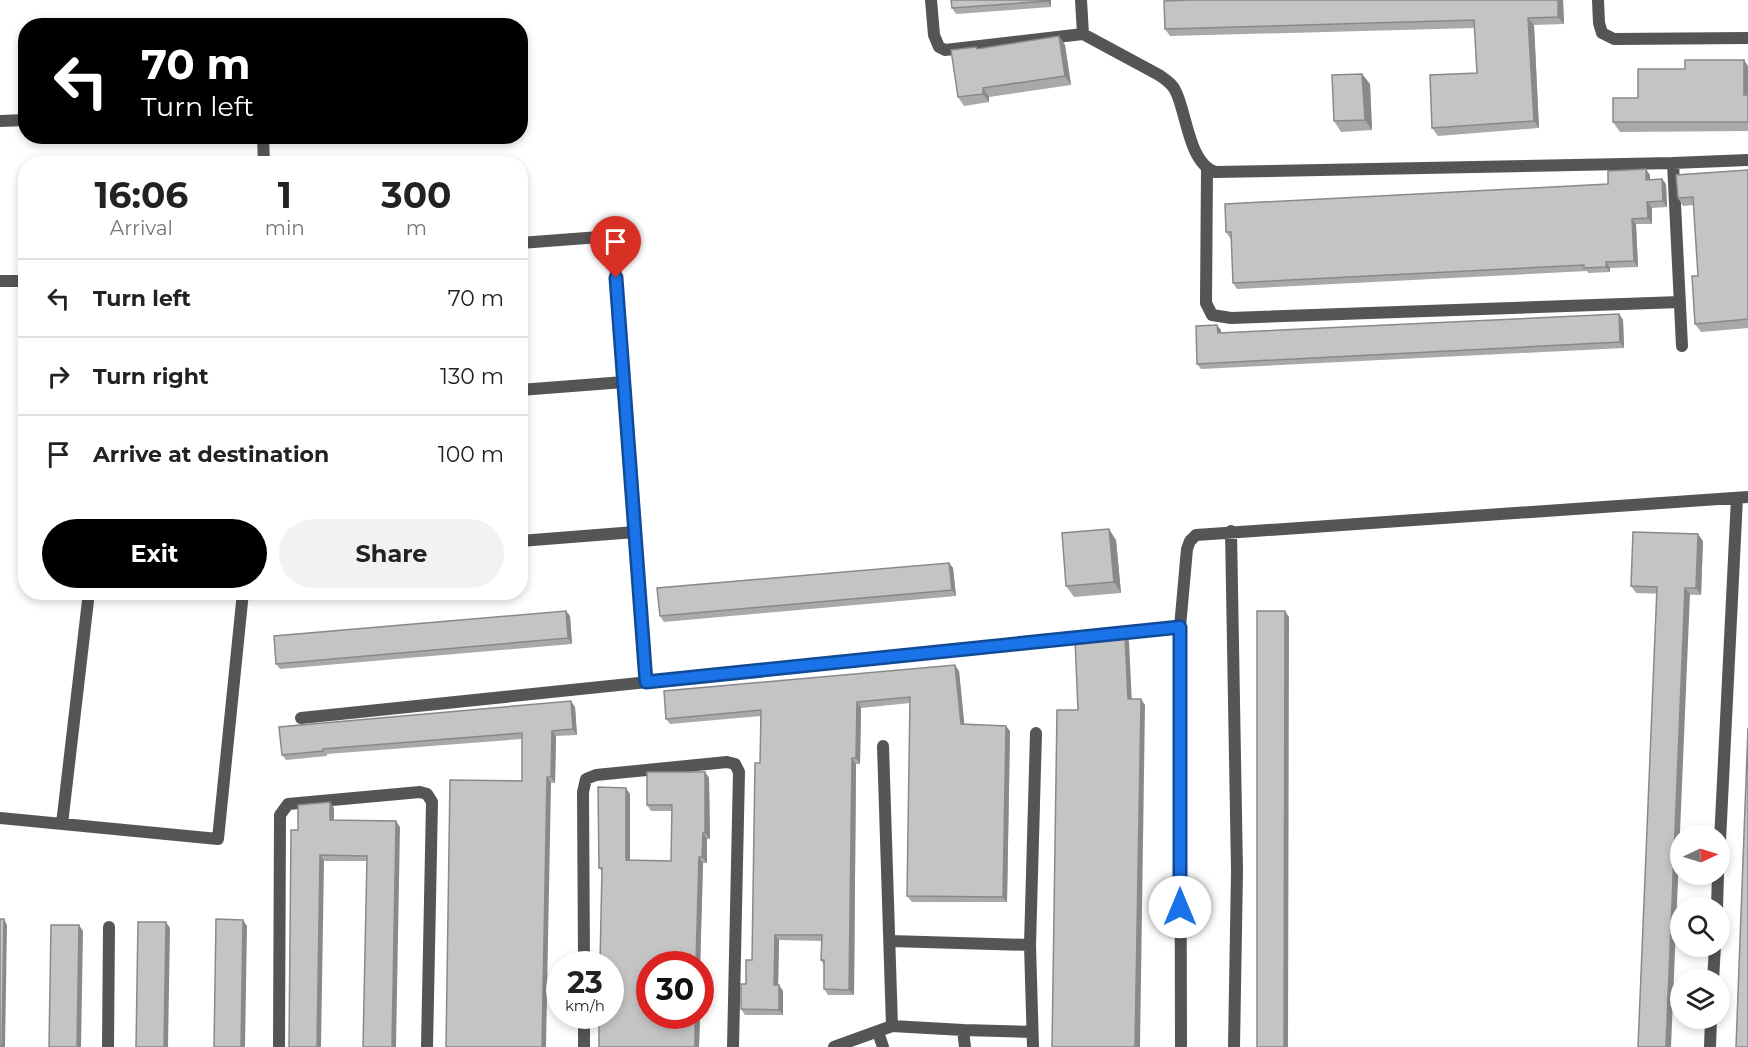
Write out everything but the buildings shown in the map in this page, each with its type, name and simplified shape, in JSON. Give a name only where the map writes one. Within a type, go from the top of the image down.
[{"type":"street","points":[[932,0],[934,35],[939,47],[945,50],[1083,34],[1167,81],[1176,90],[1198,159],[1207,169],[1215,172],[1748,160]]},
{"type":"street","points":[[1081,0],[1083,34]]},
{"type":"street","points":[[1598,0],[1602,33],[1614,39],[1748,38]]},
{"type":"street","points":[[0,121],[18,120]]},
{"type":"street","points":[[1673,163],[1682,346]]},
{"type":"street","points":[[1207,169],[1206,303],[1212,315],[1243,317],[1680,302]]},
{"type":"street","points":[[528,242],[613,236],[646,682]]},
{"type":"street","points":[[0,281],[18,281]]},
{"type":"street","points":[[528,389],[624,382]]},
{"type":"street","points":[[1181,1047],[1180,627],[1187,549],[1190,541],[1196,535],[1742,498],[1721,825]]},
{"type":"street","points":[[1231,531],[1237,871],[1234,1047]]},
{"type":"street","points":[[528,540],[635,532]]},
{"type":"street","points":[[62,824],[88,600]]},
{"type":"street","points":[[0,818],[218,839],[242,600]]},
{"type":"street","points":[[301,718],[1180,627]]},
{"type":"street","points":[[1033,1047],[1030,945],[1036,733]]},
{"type":"street","points":[[883,746],[892,1026]]},
{"type":"street","points":[[584,951],[583,792],[586,779],[596,775],[727,762],[735,764],[739,772],[733,1047]]},
{"type":"street","points":[[279,1047],[279,815],[288,804],[420,792],[427,794],[432,802],[427,1047]]},
{"type":"street","points":[[108,1047],[109,927]]},
{"type":"street","points":[[890,940],[1030,945]]},
{"type":"street","points":[[834,1047],[892,1026],[1032,1032]]},
{"type":"street","points":[[584,1029],[584,1047]]},
{"type":"street","points":[[1710,1047],[1711,1029]]},
{"type":"street","points":[[963,1030],[965,1047]]},
{"type":"street","points":[[878,1032],[883,1047]]},
{"type":"route","points":[[616,278],[646,682],[1180,627],[1180,907]]}]
